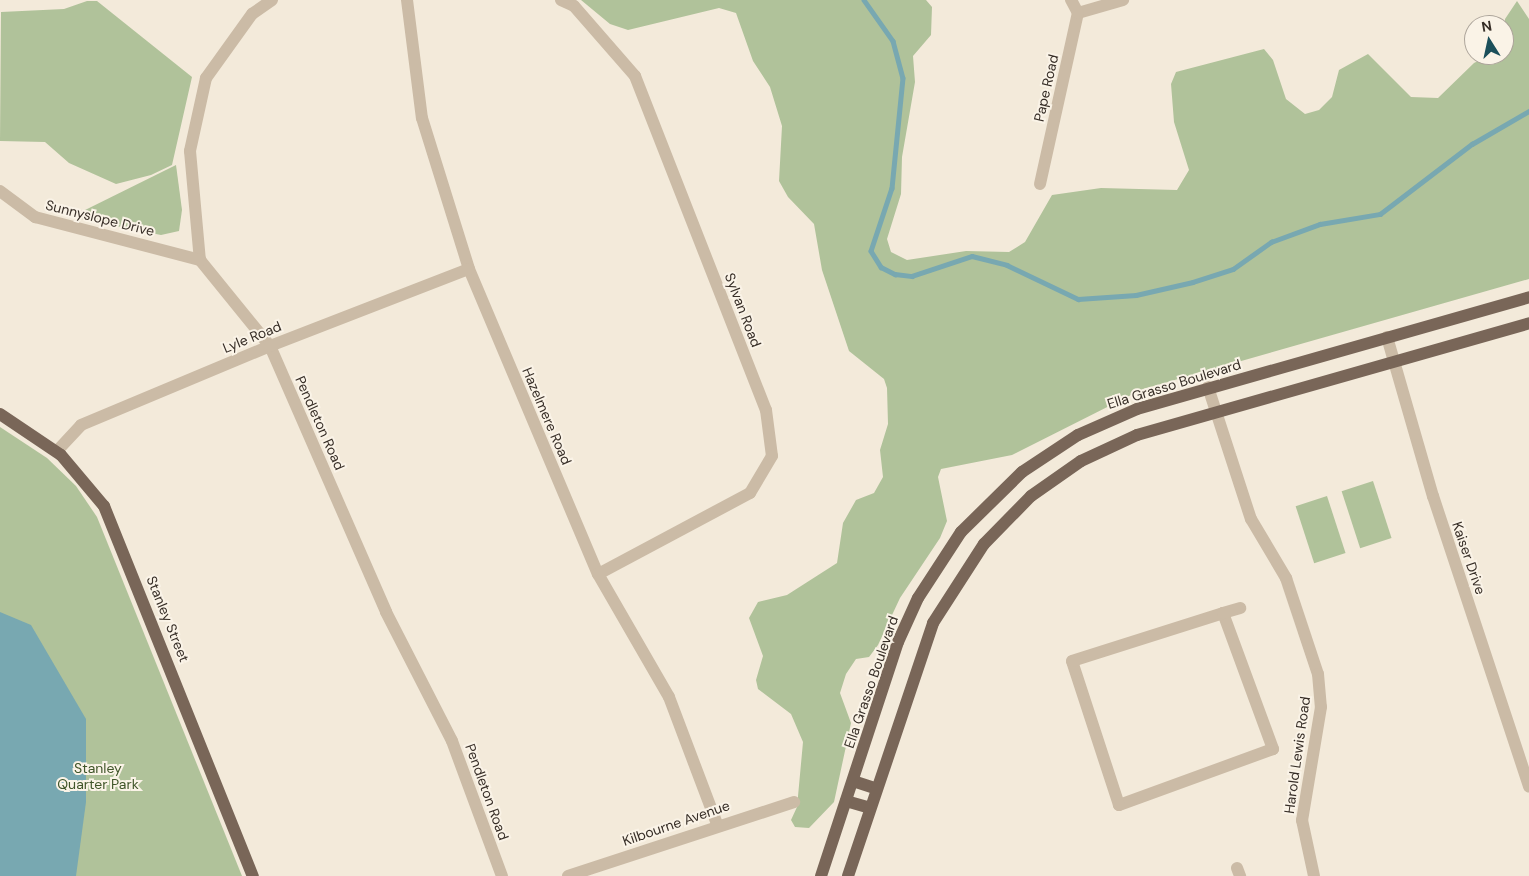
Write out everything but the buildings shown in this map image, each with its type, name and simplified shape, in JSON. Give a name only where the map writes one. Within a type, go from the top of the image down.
[{"type":"main road","name":"Ella Grasso Boulevard","points":[[821,876],[906,621],[941,558],[975,515],[1028,467],[1078,434],[1137,409],[1208,387],[1529,297]]},
{"type":"main road","points":[[848,876],[933,623],[962,574],[999,526],[1040,489],[1100,451],[1216,412],[1529,323]]},
{"type":"main road","name":"Stanley Street","points":[[0,414],[57,451],[89,483],[113,524],[253,876]]},
{"type":"main road","points":[[853,781],[877,789]]},
{"type":"main road","points":[[846,800],[870,808]]},
{"type":"street","points":[[200,260],[190,151],[206,78],[252,14],[272,0]]},
{"type":"street","name":"Hazelmere Road","points":[[407,0],[422,118],[469,269],[598,574],[669,697],[717,824]]},
{"type":"street","name":"Sylvan Road","points":[[561,0],[574,6],[635,76],[766,410],[772,456],[750,494],[598,574]]},
{"type":"street","points":[[1071,0],[1078,13],[1123,0]]},
{"type":"street","name":"Pape Road","points":[[1040,184],[1078,13]]},
{"type":"street","name":"Sunnyslope Drive","points":[[0,191],[34,217],[200,260]]},
{"type":"street","name":"Pendleton Road","points":[[200,260],[270,346],[386,612],[452,741],[502,876]]},
{"type":"street","name":"Lyle Road","points":[[57,451],[81,425],[270,346],[469,269]]},
{"type":"street","name":"Kaiser Drive","points":[[1387,337],[1433,496],[1529,787]]},
{"type":"street","name":"Harold Lewis Road","points":[[1208,387],[1251,518],[1286,578],[1318,674],[1320,707],[1302,820],[1314,876]]},
{"type":"street","points":[[1224,613],[1273,750],[1119,805],[1072,661],[1224,613],[1240,608]]},
{"type":"street","name":"Kilbourne Avenue","points":[[568,876],[717,824],[794,802]]},
{"type":"green space","points":[[581,0],[926,0],[932,7],[931,35],[913,56],[915,82],[902,157],[901,194],[887,239],[891,252],[907,260],[966,251],[1009,252],[1025,242],[1052,195],[1101,188],[1177,190],[1189,170],[1174,122],[1171,84],[1176,72],[1264,49],[1273,60],[1286,99],[1305,114],[1319,110],[1332,97],[1339,70],[1368,54],[1411,97],[1438,98],[1472,65],[1514,65],[1514,15],[1508,15],[1517,1],[1529,19],[1529,279],[1143,389],[1012,455],[941,469],[938,477],[947,521],[940,538],[900,598],[878,645],[869,657],[856,659],[846,674],[840,693],[851,723],[834,802],[809,828],[795,827],[791,820],[797,807],[803,742],[791,714],[758,689],[756,680],[763,656],[749,618],[758,602],[787,595],[837,563],[843,523],[856,500],[874,493],[883,477],[880,450],[888,424],[887,388],[884,379],[849,351],[822,270],[814,224],[788,197],[779,181],[782,126],[770,87],[753,61],[736,13],[719,8],[628,30],[610,24]]},
{"type":"green space","points":[[87,1],[97,1],[192,77],[172,165],[151,175],[116,184],[69,163],[45,142],[0,141],[1,12],[64,9]]},
{"type":"green space","points":[[176,165],[182,210],[179,231],[161,235],[71,217]]},
{"type":"green space","name":"Stanley Quarter Park","points":[[0,427],[47,458],[76,486],[97,517],[242,876],[0,876]]},
{"type":"green space","points":[[1373,481],[1392,538],[1360,548],[1342,491]]},
{"type":"green space","points":[[1327,496],[1346,553],[1314,563],[1296,506]]},
{"type":"water","points":[[0,612],[31,625],[86,719],[86,802],[76,876],[0,876]]},
{"type":"waterway","points":[[864,0],[893,41],[903,78],[892,188],[871,251],[881,267],[895,274],[912,276],[972,256],[1007,265],[1078,299],[1136,295],[1193,282],[1233,269],[1271,242],[1320,224],[1380,214],[1472,144],[1529,111]]}]
